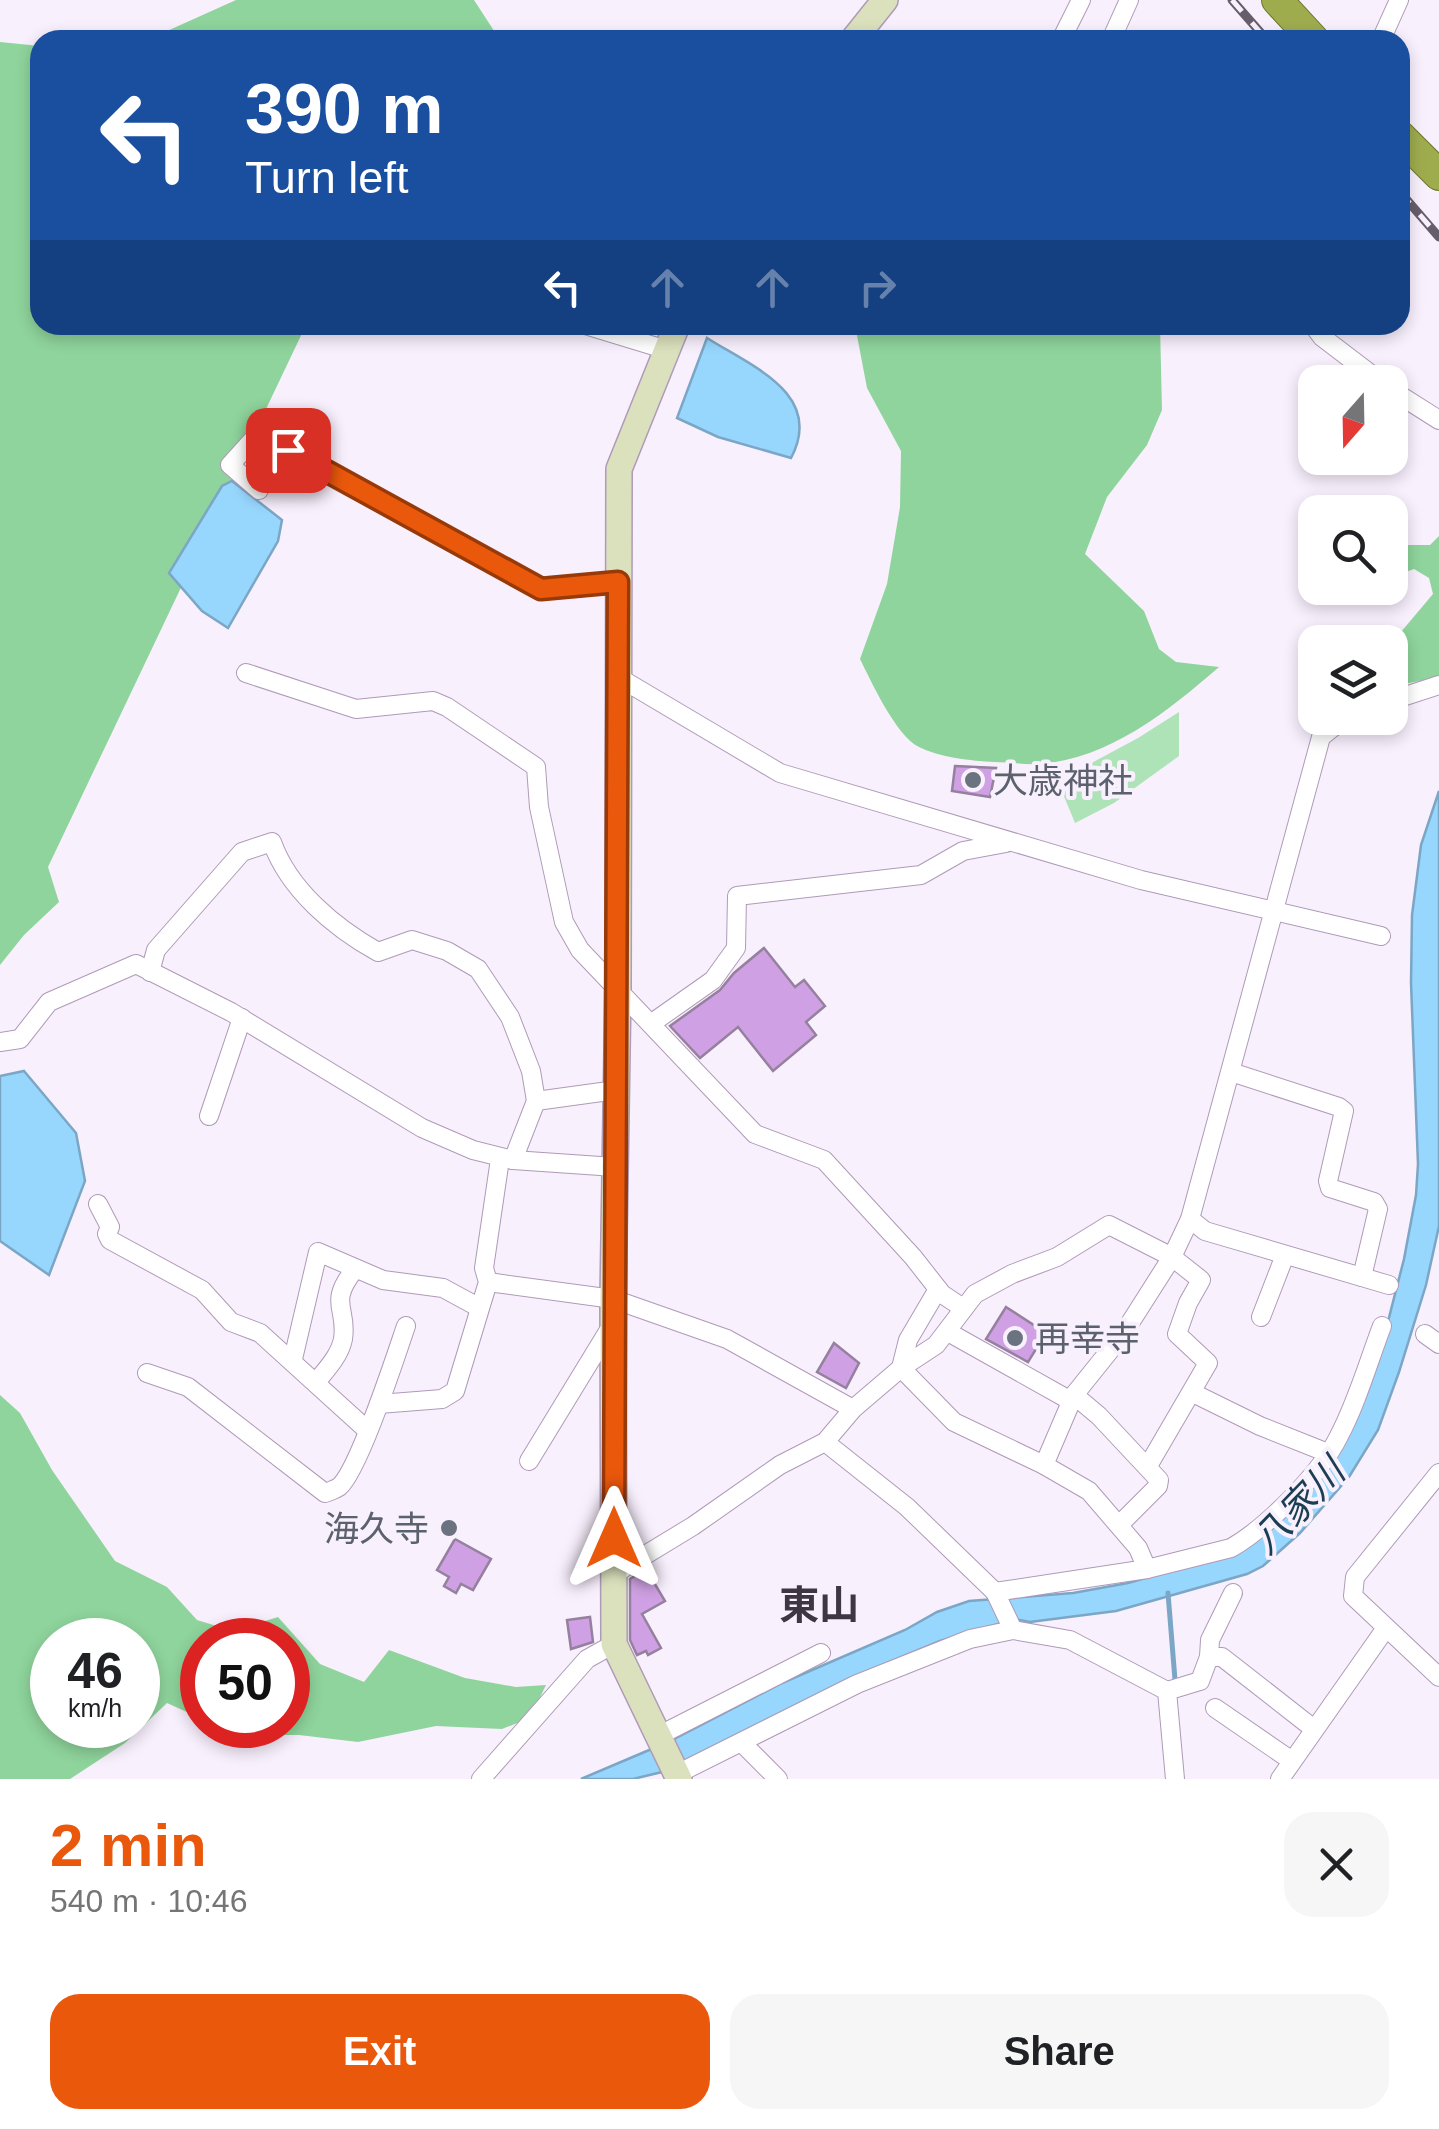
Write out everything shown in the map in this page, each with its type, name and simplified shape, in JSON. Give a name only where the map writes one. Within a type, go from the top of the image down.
[{"type":"highway","points":[[1277,0],[1305,30]]},
{"type":"highway","points":[[1410,146],[1439,176]]},
{"type":"main road","points":[[861,30],[885,0]]},
{"type":"main road","points":[[674,335],[619,469],[614,1644],[678,1776]]},
{"type":"street","points":[[1066,30],[1081,0]]},
{"type":"street","points":[[1116,30],[1129,0]]},
{"type":"street","points":[[1386,30],[1399,0]]},
{"type":"street","points":[[618,335],[667,350]]},
{"type":"street","points":[[1323,335],[1358,365]]},
{"type":"street","points":[[1408,400],[1439,420]]},
{"type":"street","points":[[259,490],[230,465],[258,434],[541,589],[618,582]]},
{"type":"street","points":[[246,673],[356,710],[433,702],[447,707],[536,767],[539,807],[564,922],[580,950],[755,1134],[824,1160],[914,1257],[938,1289],[963,1308]]},
{"type":"street","points":[[618,677],[780,774],[1141,880],[1382,936]]},
{"type":"street","points":[[1408,695],[1439,685]]},
{"type":"street","points":[[1044,1465],[1072,1398],[1123,1334],[1172,1257],[1190,1219],[1324,735]]},
{"type":"street","points":[[150,972],[156,950],[242,852],[272,842],[290,873],[337,928],[378,952],[412,940],[448,951],[478,968],[510,1017],[531,1071],[536,1101],[506,1160],[484,1268],[488,1282],[456,1391],[451,1396],[379,1404]]},
{"type":"street","points":[[652,1023],[712,980],[736,948],[737,896],[921,875],[963,852],[1012,842]]},
{"type":"street","points":[[0,1042],[20,1039],[49,1002],[136,964],[242,1018],[422,1128],[506,1160],[615,1167]]},
{"type":"street","points":[[210,1116],[242,1018]]},
{"type":"street","points":[[1231,1072],[1344,1111],[1328,1181],[1330,1188],[1374,1202],[1378,1210],[1362,1277]]},
{"type":"street","points":[[536,1101],[616,1090]]},
{"type":"street","points":[[98,1204],[110,1228],[110,1240],[202,1290],[231,1322],[260,1333],[293,1359],[366,1430]]},
{"type":"street","points":[[1190,1219],[1206,1230],[1389,1285]]},
{"type":"street","points":[[614,1574],[693,1526],[780,1465],[825,1442],[853,1409],[901,1368],[936,1345],[975,1294],[1012,1274],[1057,1257],[1108,1226],[1172,1257],[1201,1280],[1177,1334],[1208,1363],[1148,1466]]},
{"type":"street","points":[[293,1359],[318,1252],[384,1280],[443,1288],[478,1308]]},
{"type":"street","points":[[1261,1317],[1284,1255]]},
{"type":"street","points":[[317,1381],[338,1354],[343,1339],[341,1290],[355,1269]]},
{"type":"street","points":[[488,1282],[727,1338],[853,1409]]},
{"type":"street","points":[[901,1368],[908,1340],[938,1289]]},
{"type":"street","points":[[529,1460],[613,1312]]},
{"type":"street","points":[[148,1373],[188,1387],[324,1493],[339,1487],[349,1473],[379,1404],[406,1326]]},
{"type":"street","points":[[995,1592],[1147,1569],[1240,1543],[1270,1522],[1328,1454],[1382,1326]]},
{"type":"street","points":[[948,1332],[1072,1398],[1148,1466],[1159,1480],[1158,1486],[1119,1525]]},
{"type":"street","points":[[901,1368],[954,1422],[1089,1491],[1138,1548],[1147,1569]]},
{"type":"street","points":[[1193,1393],[1328,1454]]},
{"type":"street","points":[[825,1442],[907,1507],[995,1592],[1013,1630]]},
{"type":"street","points":[[1439,1473],[1355,1577],[1353,1596],[1439,1678]]},
{"type":"street","points":[[678,1776],[857,1684],[970,1639],[1013,1630],[1070,1640],[1167,1691],[1200,1682],[1210,1640],[1233,1593]]},
{"type":"street","points":[[1280,1779],[1386,1628]]},
{"type":"street","points":[[481,1779],[587,1659],[614,1644]]},
{"type":"street","points":[[658,1736],[821,1654]]},
{"type":"street","points":[[1209,1657],[1222,1657],[1314,1729]]},
{"type":"street","points":[[1167,1691],[1175,1779]]},
{"type":"street","points":[[1216,1708],[1292,1761]]},
{"type":"street","points":[[742,1743],[778,1779]]},
{"type":"green space","points":[[236,0],[474,0],[494,30],[169,30]]},
{"type":"green space","points":[[0,42],[30,45],[30,335],[301,335],[48,867],[59,902],[0,965]]},
{"type":"green space","points":[[857,335],[1160,335],[1162,410],[1147,445],[1107,497],[1085,554],[1144,611],[1159,649],[1176,662],[1219,667],[1136,730],[1114,743],[1066,760],[1034,764],[965,759],[945,756],[910,741],[885,707],[860,659],[887,584],[900,507],[901,451],[867,388]]},
{"type":"green space","points":[[1439,536],[1439,677],[1408,683],[1407,625],[1433,594],[1429,578],[1414,569],[1408,571],[1408,545],[1430,545]]},
{"type":"green space","points":[[1179,712],[1179,756],[1114,803],[1075,823],[1061,789],[1071,774]]},
{"type":"green space","points":[[0,1395],[20,1413],[52,1470],[115,1561],[167,1587],[195,1618],[180,1618],[180,1709],[167,1703],[160,1710],[160,1618],[30,1618],[30,1748],[117,1748],[70,1779],[0,1779]]},
{"type":"green space","points":[[389,1650],[465,1678],[516,1687],[546,1685],[530,1718],[502,1729],[436,1726],[358,1742],[310,1736],[310,1653],[320,1664],[364,1682]]},
{"type":"water","points":[[707,338],[762,371],[791,399],[798,416],[799,436],[791,458],[718,437],[677,418]]},
{"type":"water","points":[[232,481],[282,520],[278,541],[228,628],[202,611],[169,573],[222,486]]},
{"type":"water","name":"八家川","points":[[1439,791],[1439,1226],[1426,1285],[1399,1372],[1378,1430],[1349,1477],[1300,1533],[1263,1566],[1247,1574],[1116,1611],[1030,1622],[1015,1619],[940,1641],[844,1681],[662,1772],[633,1779],[581,1779],[668,1742],[782,1683],[905,1630],[937,1612],[969,1601],[1073,1593],[1128,1583],[1227,1555],[1296,1501],[1384,1337],[1404,1259],[1418,1164],[1412,915],[1421,845]]},
{"type":"water","points":[[24,1071],[76,1133],[85,1181],[49,1275],[0,1241],[0,1076]]},
{"type":"building","name":"大歳神社","points":[[955,766],[996,768],[990,797],[952,791]]},
{"type":"building","points":[[764,948],[795,987],[804,980],[825,1006],[806,1022],[816,1035],[773,1071],[738,1027],[700,1058],[670,1026],[720,990]]},
{"type":"building","name":"再幸寺","points":[[1006,1307],[1046,1333],[1028,1362],[986,1339]]},
{"type":"building","points":[[834,1343],[859,1363],[846,1388],[817,1372]]},
{"type":"building","points":[[455,1539],[491,1559],[473,1590],[461,1584],[456,1593],[444,1586],[449,1577],[437,1570]]},
{"type":"building","points":[[646,1569],[665,1601],[642,1614],[661,1648],[648,1655],[646,1651],[637,1655],[630,1640],[630,1579]]},
{"type":"building","points":[[590,1617],[593,1642],[571,1649],[567,1620]]},
{"type":"waterway","points":[[1168,1593],[1175,1680]]},
{"type":"railway","points":[[1232,0],[1258,30]]},
{"type":"railway","points":[[1410,204],[1439,237]]},
{"type":"place","name":"大歳神社","points":[[973,780]]},
{"type":"place","name":"再幸寺","points":[[1015,1338]]},
{"type":"place","name":"海久寺","points":[[449,1528]]},
{"type":"district","name":"東山","points":[[819,1605]]},
{"type":"route","points":[[288,450],[541,589],[618,582],[614,1538]]}]
